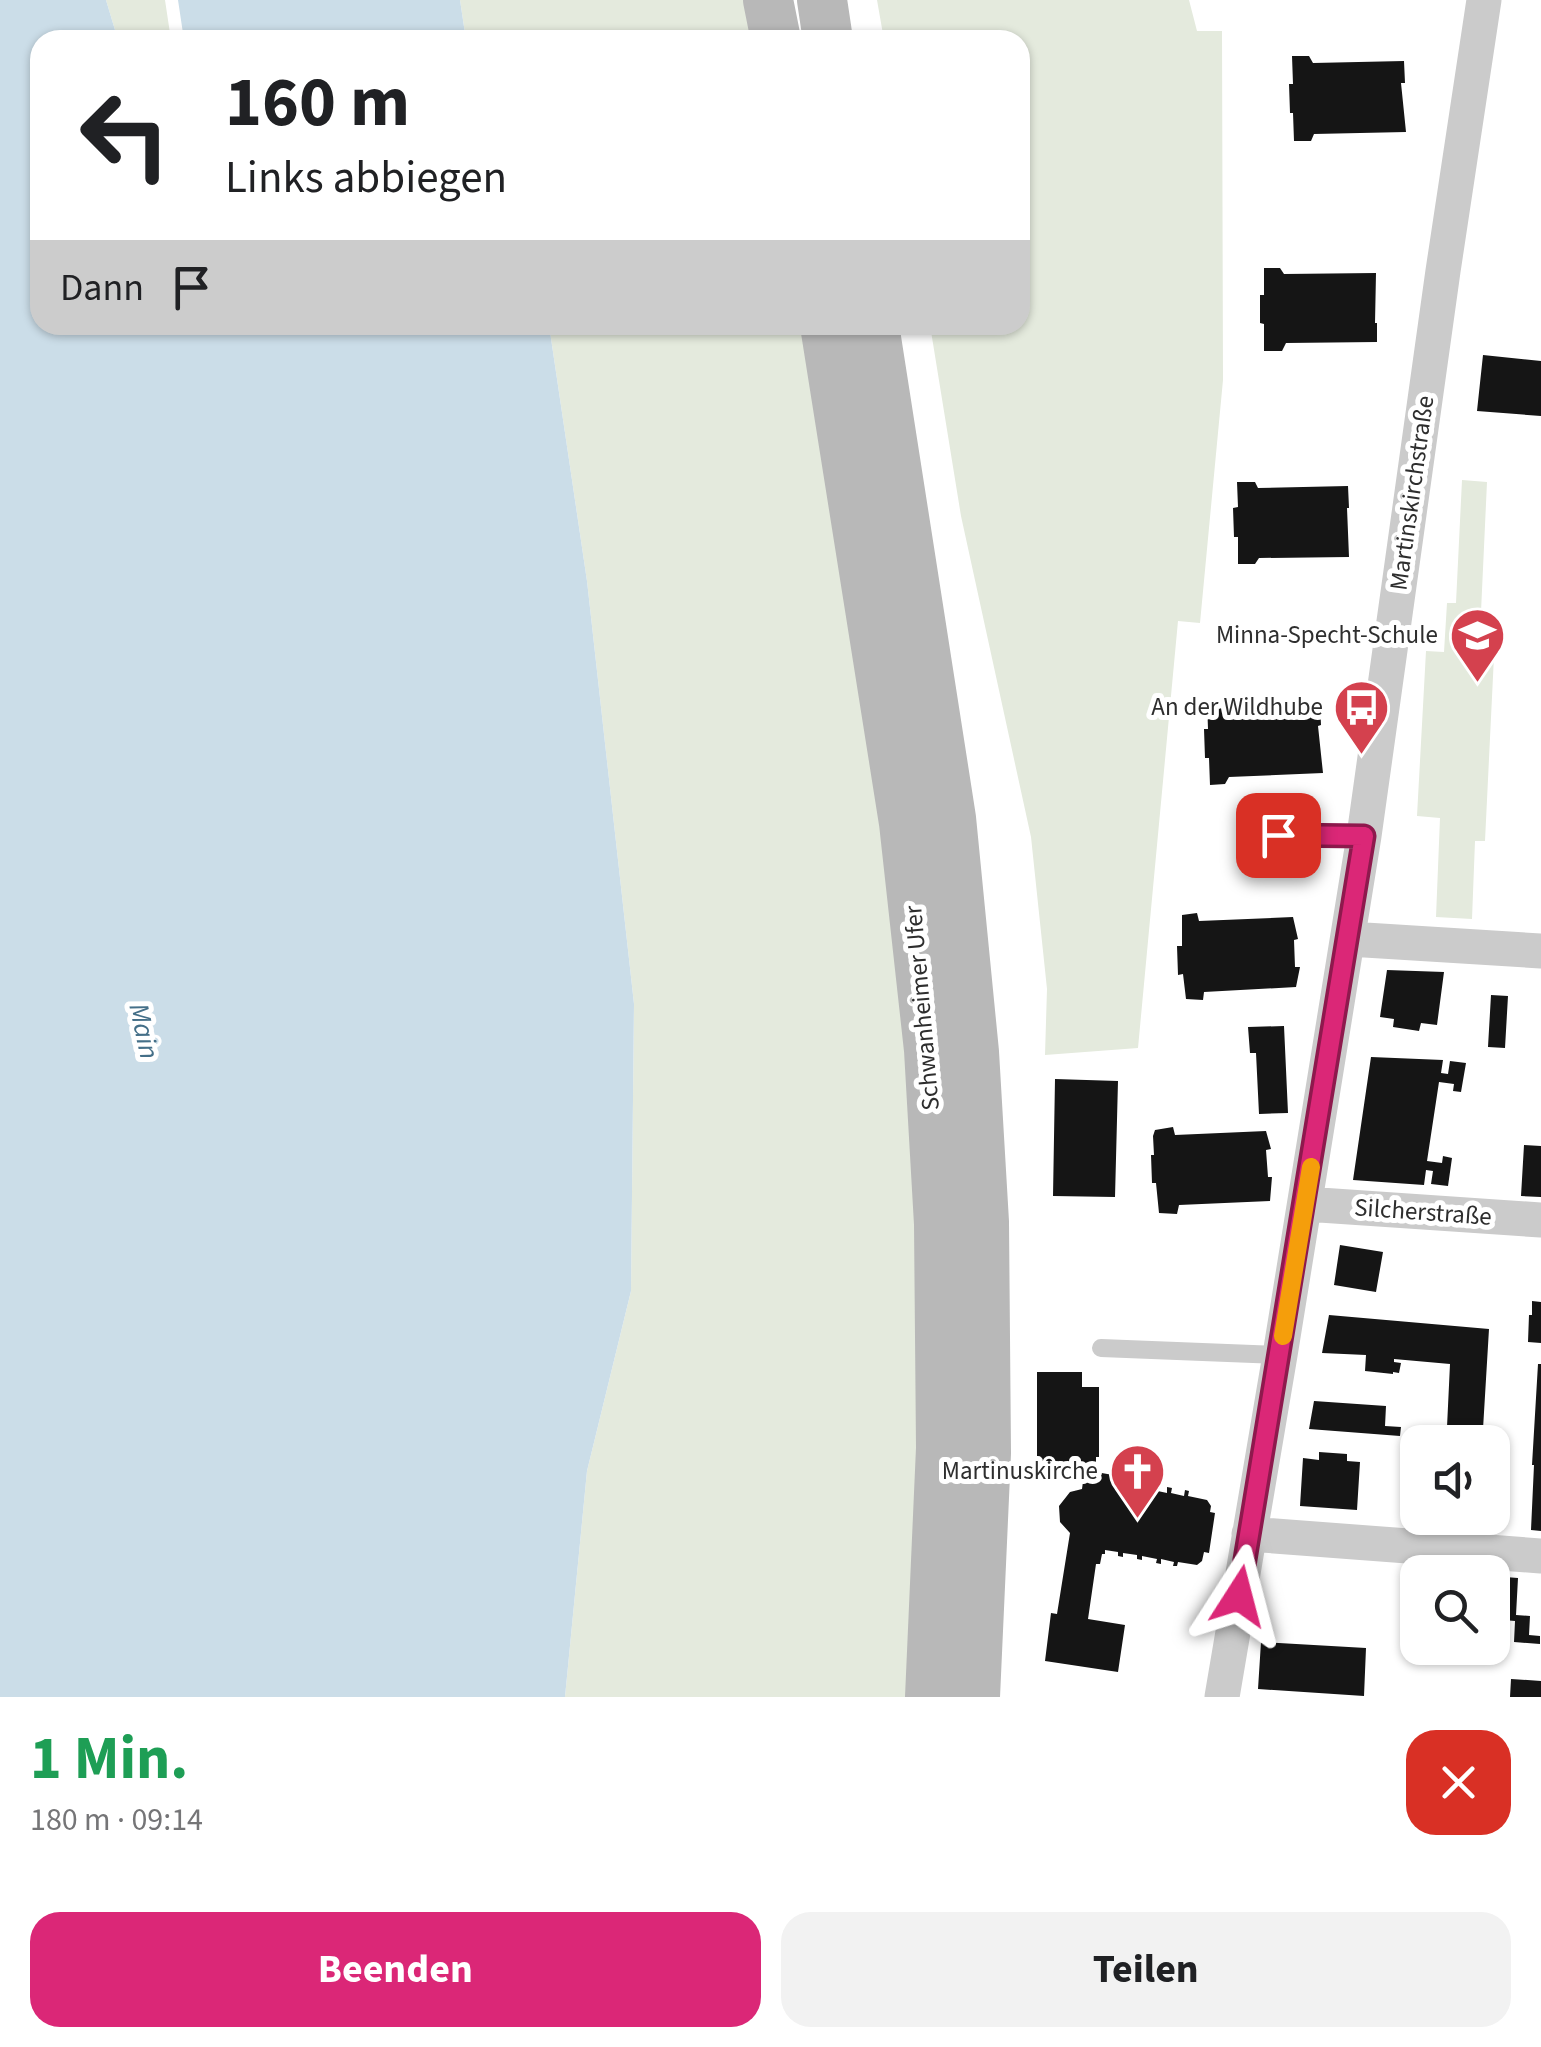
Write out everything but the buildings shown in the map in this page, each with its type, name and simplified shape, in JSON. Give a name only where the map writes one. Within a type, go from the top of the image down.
[{"type":"main road","points":[[768,0],[774,30]]},
{"type":"main road","points":[[822,0],[826,30]]},
{"type":"main road","name":"Schwanheimer Ufer","points":[[827,335],[904,824],[928,1050],[939,1224],[941,1448],[930,1697]]},
{"type":"main road","name":"Schwanheimer Ufer","points":[[876,335],[951,818],[974,1052],[984,1222],[986,1453],[975,1697]]},
{"type":"street","name":"Martinskirchstraße","points":[[1222,1697],[1364,836],[1484,0]]},
{"type":"street","points":[[1348,939],[1541,951]]},
{"type":"street","name":"Silcherstraße","points":[[1304,1204],[1541,1220]]},
{"type":"street","points":[[1249,1534],[1541,1556]]},
{"type":"lane","points":[[1278,835],[1364,836]]},
{"type":"lane","points":[[1101,1348],[1280,1355]]},
{"type":"shaded area","points":[[106,0],[165,0],[170,30],[115,30]]},
{"type":"shaded area","points":[[460,0],[746,0],[751,30],[464,30]]},
{"type":"shaded area","points":[[877,0],[1189,0],[1197,31],[1222,31],[1223,380],[1200,623],[1178,621],[1138,1048],[1045,1055],[1047,989],[1031,837],[961,516],[932,335],[1030,335],[1030,30],[882,30]]},
{"type":"shaded area","points":[[550,335],[807,335],[842,526],[922,1135],[918,1697],[565,1697],[587,1471],[631,1291],[634,1004],[587,581]]},
{"type":"shaded area","points":[[1462,480],[1487,482],[1479,655],[1494,656],[1485,841],[1475,841],[1472,919],[1436,917],[1440,818],[1417,816],[1426,651],[1444,652],[1447,603],[1456,603]]},
{"type":"water","name":"Main","points":[[0,0],[106,0],[115,30],[30,30],[30,335],[550,335],[587,581],[634,1004],[631,1291],[587,1471],[565,1697],[0,1697]]},
{"type":"water","points":[[178,0],[460,0],[464,30],[182,30]]},
{"type":"slow traffic","points":[[1283,1336],[1311,1167]]},
{"type":"place","name":"Minna-Specht-Schule","points":[[1477,684]]},
{"type":"place","name":"An der Wildhube","points":[[1362,756]]},
{"type":"place","name":"Martinuskirche","points":[[1137,1520]]},
{"type":"route","points":[[1239,1596],[1364,836],[1278,835]]}]
